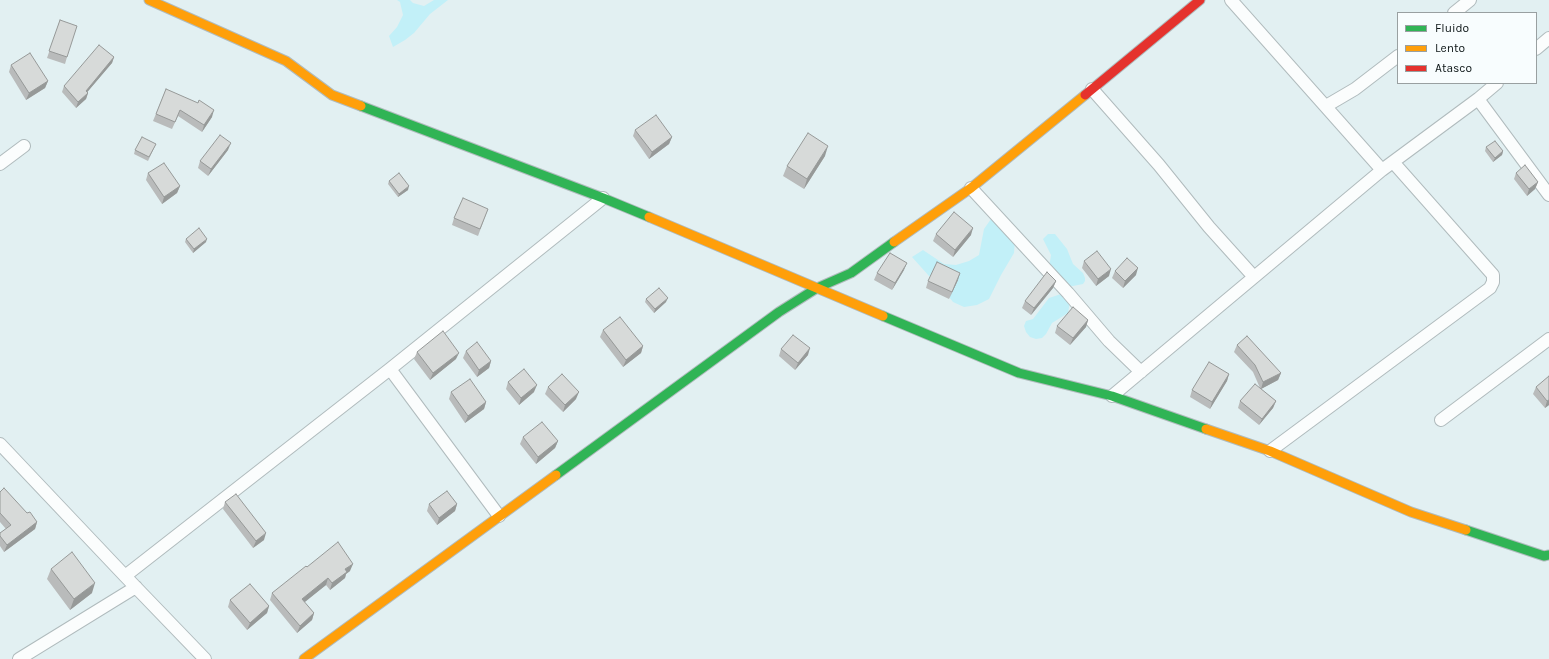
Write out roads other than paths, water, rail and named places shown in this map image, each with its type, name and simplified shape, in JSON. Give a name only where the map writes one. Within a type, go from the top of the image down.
[{"type":"street","points":[[149,0],[286,61],[332,95],[603,198],[1019,373],[1112,396],[1270,451],[1411,512],[1544,556],[1549,556]]},
{"type":"street","points":[[304,659],[780,312],[817,288],[851,273],[971,188],[1200,0]]},
{"type":"street","points":[[1231,0],[1382,170]]},
{"type":"street","points":[[1455,12],[1470,0]]},
{"type":"street","points":[[1537,48],[1549,38]]},
{"type":"street","points":[[1326,106],[1355,89],[1397,57]]},
{"type":"street","points":[[1112,396],[1382,170],[1478,99],[1496,84]]},
{"type":"street","points":[[1092,89],[1159,165],[1209,227],[1254,277]]},
{"type":"street","points":[[1478,99],[1549,195]]},
{"type":"street","points":[[0,164],[24,146]]},
{"type":"street","points":[[1270,451],[1490,288],[1493,282],[1493,275],[1393,162]]},
{"type":"street","points":[[971,188],[1068,293],[1109,341],[1141,372]]},
{"type":"street","points":[[125,576],[390,369],[603,198]]},
{"type":"street","points":[[1440,420],[1549,339]]},
{"type":"street","points":[[390,369],[499,516]]},
{"type":"street","points":[[0,444],[205,659]]},
{"type":"street","points":[[19,659],[136,587]]}]
